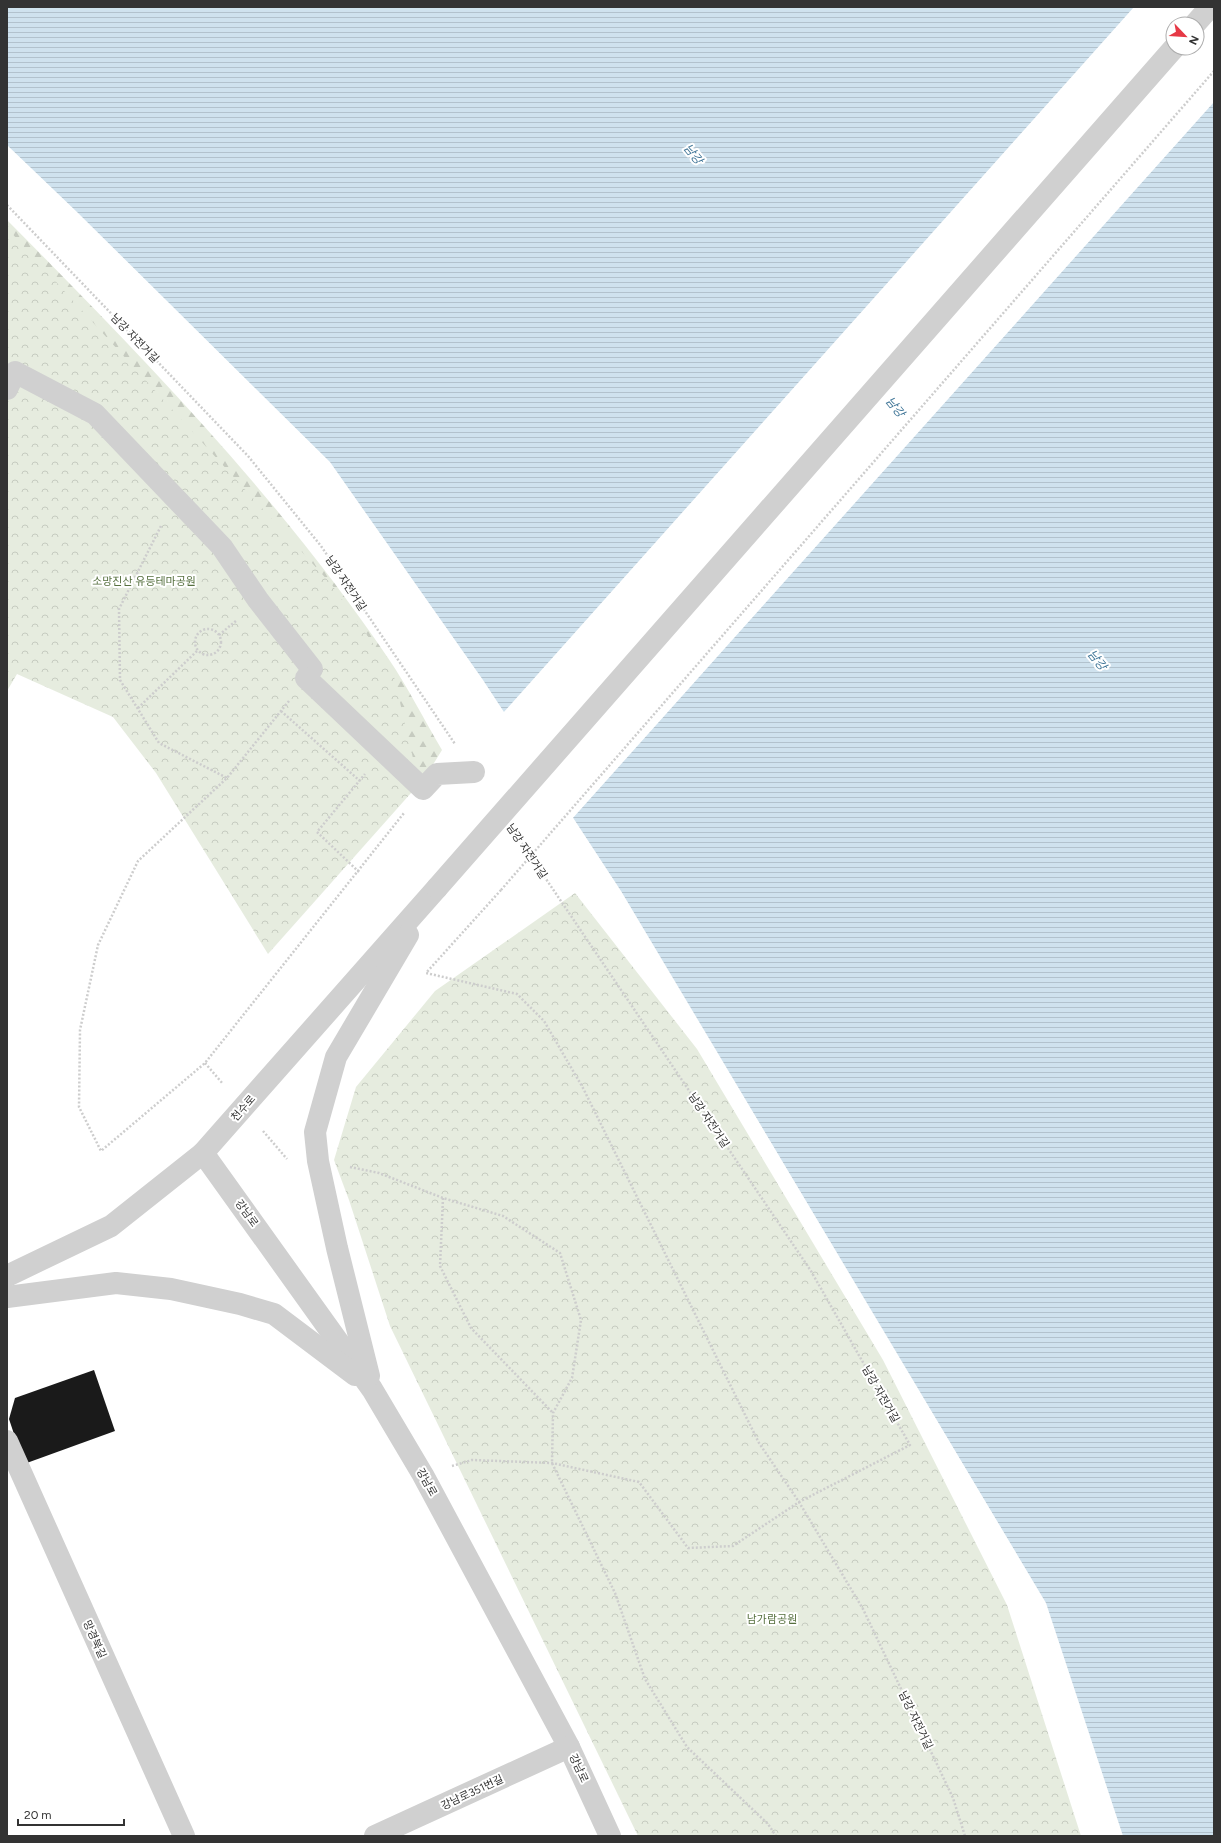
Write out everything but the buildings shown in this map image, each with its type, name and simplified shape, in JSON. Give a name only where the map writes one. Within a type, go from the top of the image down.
[{"type":"street","points":[[1202,16],[1210,7]]},
{"type":"street","points":[[372,1389],[337,1248],[318,1160],[315,1132],[336,1057],[437,888],[1167,56]]},
{"type":"street","points":[[7,390],[15,372],[95,414],[176,496],[222,548],[309,674],[384,752],[423,789],[437,774],[474,772]]},
{"type":"street","name":"천수로","points":[[7,1276],[111,1226],[204,1153],[437,888]]},
{"type":"street","name":"강남로","points":[[204,1153],[372,1389],[423,1475],[569,1747],[610,1836]]},
{"type":"street","points":[[7,1297],[116,1283],[171,1289],[240,1304],[274,1314],[372,1389]]},
{"type":"street","name":"망경북길","points":[[7,1441],[184,1836]]},
{"type":"street","name":"강남로351번길","points":[[376,1836],[569,1747]]},
{"type":"path","name":"남강 자전거길","points":[[965,1836],[953,1798],[863,1609],[799,1502],[758,1443],[583,1088],[544,1021],[517,994],[426,973],[501,890],[1214,71]]},
{"type":"path","name":"남강 자전거길","points":[[7,205],[248,456],[321,546],[474,772]]},
{"type":"path","points":[[176,496],[119,609],[120,680],[160,743],[227,778]]},
{"type":"path","points":[[208,630],[219,635],[220,648],[214,653],[206,654],[198,650],[195,643],[200,632],[208,630]]},
{"type":"path","points":[[138,708],[198,650]]},
{"type":"path","points":[[309,674],[227,778],[138,861],[98,945],[80,1030],[79,1107],[100,1151],[205,1063],[359,872],[423,789]]},
{"type":"path","points":[[281,711],[360,781]]},
{"type":"path","points":[[359,872],[317,832],[384,752]]},
{"type":"path","name":"남강 자전거길","points":[[518,838],[811,1271],[910,1445],[799,1502]]},
{"type":"path","points":[[205,1063],[288,1161],[318,1160],[379,1173],[443,1198],[503,1216],[560,1253],[581,1320],[572,1378],[553,1412],[552,1463],[615,1593],[645,1679],[687,1747],[768,1824],[776,1836]]},
{"type":"path","points":[[443,1198],[440,1266],[471,1328],[553,1412]]},
{"type":"path","points":[[423,1475],[472,1460],[552,1463],[639,1482],[688,1548],[733,1546],[799,1502]]},
{"type":"green space","points":[[7,220],[159,376],[208,430],[302,541],[346,599],[395,669],[442,750],[426,776],[410,767],[7,350]]},
{"type":"green space","name":"소망진산 유등테마공원","points":[[7,228],[332,585],[393,672],[419,784],[268,954],[156,773],[113,717],[17,674],[7,691]]},
{"type":"green space","name":"남가람공원","points":[[575,893],[697,1049],[883,1360],[1007,1605],[1081,1836],[638,1836],[390,1326],[349,1200],[334,1160],[356,1087],[435,991]]},
{"type":"water","name":"남강","points":[[7,7],[1133,7],[1165,36],[1165,56],[1187,56],[1214,81],[1214,1836],[1123,1836],[1046,1603],[621,891],[483,680],[330,462],[77,212],[7,145]]},
{"type":"pier","points":[[1134,7],[1165,35],[1165,56],[1189,56],[1214,78],[1214,102],[572,819],[503,713]]}]
